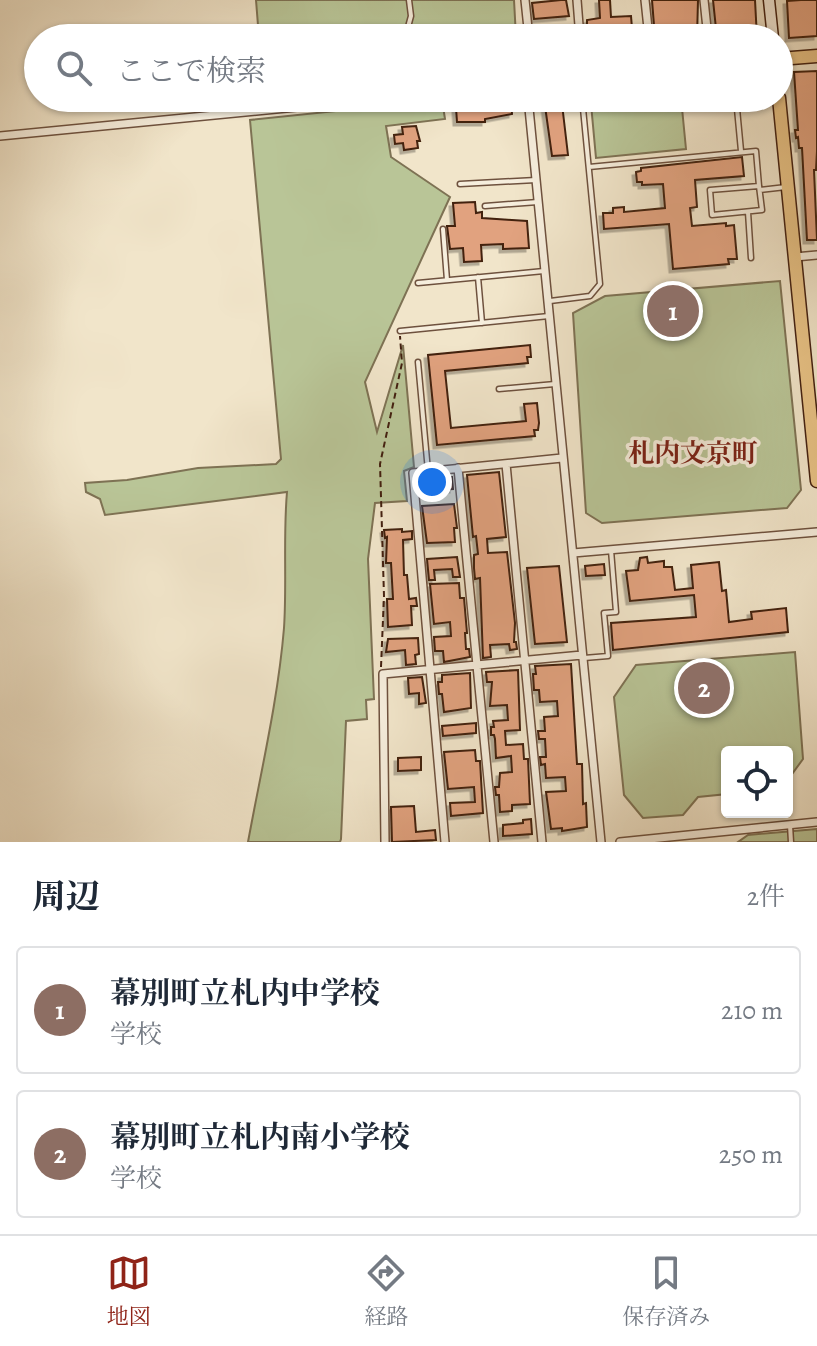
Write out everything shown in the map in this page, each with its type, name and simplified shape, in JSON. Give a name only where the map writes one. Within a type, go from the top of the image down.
[{"type":"main road","points":[[769,0],[772,24]]},
{"type":"main road","points":[[793,58],[817,56]]},
{"type":"main road","points":[[780,112],[817,481]]},
{"type":"street","points":[[525,0],[528,24]]},
{"type":"street","points":[[577,0],[579,24]]},
{"type":"street","points":[[645,0],[648,24]]},
{"type":"street","points":[[704,0],[707,24]]},
{"type":"street","points":[[0,136],[240,112]]},
{"type":"street","points":[[529,112],[601,842]]},
{"type":"street","points":[[795,257],[817,255]]},
{"type":"street","points":[[445,842],[413,473],[562,458]]},
{"type":"street","points":[[506,464],[542,842]]},
{"type":"street","points":[[458,468],[494,842]]},
{"type":"street","points":[[573,553],[817,532]]},
{"type":"street","points":[[385,842],[383,674],[582,656]]},
{"type":"street","points":[[620,842],[664,840],[817,822]]},
{"type":"lane","points":[[409,0],[409,24]]},
{"type":"lane","points":[[547,301],[590,296],[600,284],[583,112]]},
{"type":"lane","points":[[737,112],[741,152]]},
{"type":"lane","points":[[589,167],[756,151],[760,188],[762,210],[712,215],[710,190],[760,188],[788,187]]},
{"type":"lane","points":[[460,184],[536,180]]},
{"type":"lane","points":[[485,206],[538,202]]},
{"type":"lane","points":[[748,212],[751,258]]},
{"type":"lane","points":[[443,229],[447,280]]},
{"type":"lane","points":[[418,283],[544,271]]},
{"type":"lane","points":[[478,277],[482,323]]},
{"type":"lane","points":[[400,331],[549,316]]},
{"type":"lane","points":[[418,362],[428,471]]},
{"type":"lane","points":[[499,389],[555,384]]},
{"type":"lane","points":[[582,656],[608,656],[604,613],[616,612],[611,550]]},
{"type":"lane","points":[[790,825],[791,842]]},
{"type":"path","points":[[383,674],[380,665],[384,596],[380,464],[402,363],[400,331]]},
{"type":"green space","points":[[256,0],[514,0],[515,24],[258,24]]},
{"type":"green space","points":[[327,112],[444,112],[445,119],[386,126],[391,157],[450,197],[365,382],[377,432],[403,345],[414,467],[404,471],[407,501],[375,503],[368,559],[374,699],[366,700],[367,719],[346,721],[340,842],[248,842],[281,655],[287,492],[105,515],[100,499],[86,492],[85,483],[127,480],[198,468],[276,464],[281,459],[250,120]]},
{"type":"green space","points":[[592,112],[682,112],[686,149],[596,158]]},
{"type":"green space","points":[[780,281],[801,490],[787,508],[602,523],[586,513],[573,313],[605,296]]},
{"type":"green space","points":[[795,652],[803,759],[793,773],[793,746],[721,746],[721,795],[698,797],[683,815],[643,818],[624,795],[614,697],[636,665]]},
{"type":"green space","points":[[817,829],[817,842],[738,842],[748,835]]},
{"type":"building","points":[[566,0],[569,16],[534,19],[532,3]]},
{"type":"building","points":[[599,0],[610,0],[611,17],[631,16],[632,24],[587,24],[587,20],[600,18]]},
{"type":"building","points":[[652,0],[698,0],[697,24],[654,24]]},
{"type":"building","points":[[713,0],[755,0],[756,24],[716,24]]},
{"type":"building","points":[[817,0],[817,36],[793,38],[793,24],[788,24],[787,1]]},
{"type":"building","points":[[817,71],[817,151],[814,170],[817,240],[807,240],[802,148],[799,148],[795,130],[798,130],[794,72]]},
{"type":"building","points":[[456,112],[512,112],[485,119],[485,122],[457,122]]},
{"type":"building","points":[[546,112],[563,112],[568,155],[552,156]]},
{"type":"building","points":[[416,126],[420,141],[417,141],[418,148],[404,150],[403,143],[395,144],[394,135],[403,134],[402,127]]},
{"type":"building","points":[[742,157],[744,176],[695,180],[697,207],[690,208],[692,226],[734,225],[737,259],[728,259],[729,264],[673,269],[669,224],[604,229],[603,213],[613,213],[613,208],[624,207],[624,212],[665,208],[663,184],[642,185],[642,182],[637,182],[636,172],[641,168]]},
{"type":"building","points":[[475,202],[476,213],[482,212],[482,218],[527,221],[529,248],[503,249],[503,244],[481,245],[482,261],[464,262],[463,248],[450,249],[447,226],[455,226],[453,203]]},
{"type":"building","points":[[530,345],[528,363],[445,371],[451,428],[526,421],[524,404],[537,403],[539,423],[538,430],[534,430],[535,436],[437,445],[428,355]]},
{"type":"building","points":[[499,472],[506,537],[487,539],[488,553],[507,552],[517,649],[510,650],[509,644],[490,645],[491,657],[483,658],[480,578],[475,579],[474,568],[474,555],[478,554],[476,536],[473,537],[467,475]]},
{"type":"building","points":[[452,477],[453,489],[421,491],[420,480]]},
{"type":"building","points":[[454,504],[455,542],[427,543],[422,506]]},
{"type":"building","points":[[402,529],[402,532],[412,531],[412,539],[403,540],[404,575],[407,575],[409,599],[416,598],[417,606],[411,606],[412,625],[388,627],[387,599],[393,599],[391,563],[386,563],[387,537],[384,530]]},
{"type":"building","points":[[457,557],[460,577],[453,577],[452,569],[434,570],[435,580],[429,580],[427,559]]},
{"type":"building","points":[[647,557],[648,563],[664,561],[664,567],[672,567],[675,590],[693,588],[691,565],[719,562],[729,622],[752,619],[751,612],[786,608],[788,632],[613,650],[611,623],[696,617],[694,595],[630,601],[626,571],[638,570],[640,558]]},
{"type":"building","points":[[604,564],[605,575],[586,576],[585,566]]},
{"type":"building","points":[[559,566],[567,642],[535,644],[527,568]]},
{"type":"building","points":[[459,583],[460,598],[464,598],[466,649],[469,649],[470,657],[444,662],[443,651],[435,651],[434,637],[451,636],[450,622],[434,624],[430,584]]},
{"type":"building","points":[[418,638],[416,664],[406,665],[405,650],[386,652],[388,639]]},
{"type":"building","points":[[571,664],[577,764],[582,764],[587,827],[562,831],[562,828],[551,829],[546,792],[566,791],[565,777],[546,778],[545,764],[541,765],[540,757],[546,757],[545,739],[539,739],[538,731],[545,731],[544,717],[558,716],[557,701],[540,702],[539,690],[534,690],[533,674],[536,674],[535,666]]},
{"type":"building","points":[[518,670],[520,730],[505,731],[506,745],[523,744],[524,759],[528,759],[530,804],[512,805],[512,811],[500,812],[495,787],[499,787],[500,773],[512,772],[511,756],[496,758],[491,727],[494,727],[493,721],[508,720],[507,705],[490,706],[492,682],[487,682],[486,672]]},
{"type":"building","points":[[470,673],[471,708],[444,712],[438,682],[442,682],[442,675]]},
{"type":"building","points":[[422,677],[426,703],[419,704],[419,693],[409,694],[408,678]]},
{"type":"building","points":[[476,723],[476,733],[443,736],[442,726]]},
{"type":"building","points":[[475,750],[476,761],[480,761],[483,813],[451,816],[450,803],[475,802],[474,787],[448,789],[444,752]]},
{"type":"building","points":[[421,757],[421,770],[398,771],[398,758]]},
{"type":"building","points":[[414,806],[416,832],[435,830],[436,840],[392,842],[391,807]]},
{"type":"building","points":[[531,819],[532,834],[503,836],[503,825]]},
{"type":"place","name":"幕別町立札内中学校","points":[[673,311]]},
{"type":"place","name":"幕別町立札内南小学校","points":[[704,688]]},
{"type":"district","name":"札内文京町","points":[[693,453]]}]
